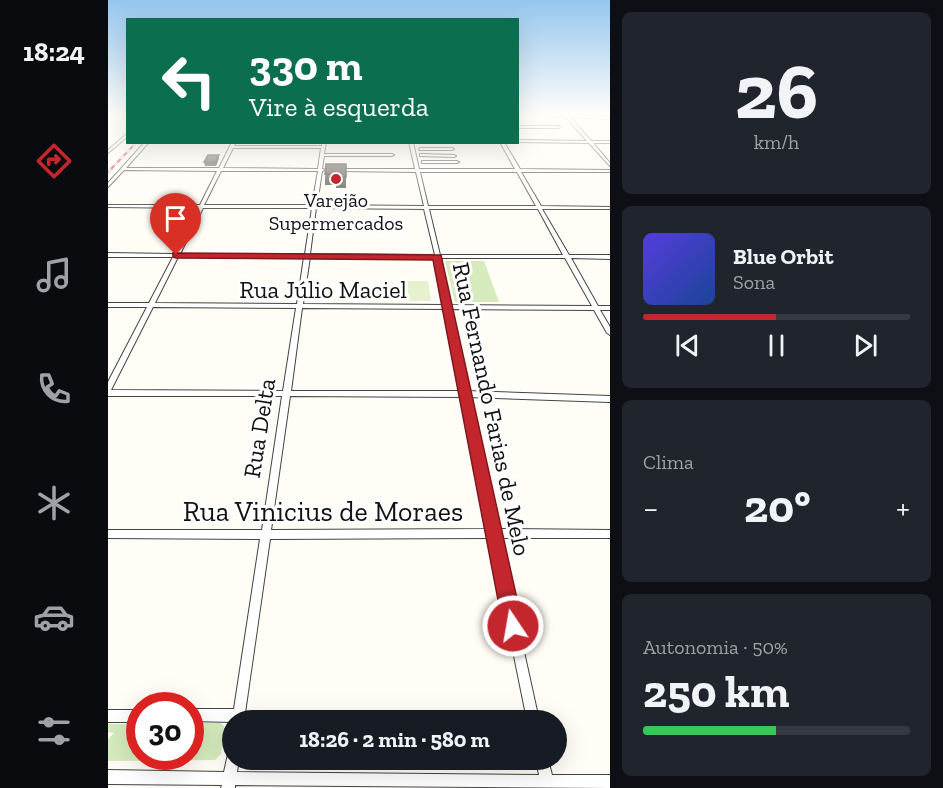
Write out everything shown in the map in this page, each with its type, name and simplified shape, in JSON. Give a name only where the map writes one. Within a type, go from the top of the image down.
[{"type":"street","points":[[108,186],[139,151]]},
{"type":"street","points":[[230,151],[108,391],[287,395],[464,394],[610,399]]},
{"type":"street","name":"Rua Delta","points":[[240,710],[323,151]]},
{"type":"street","points":[[351,151],[392,155]]},
{"type":"street","name":"Rua Fernando Farias de Melo","points":[[413,151],[438,257],[464,394],[531,710]]},
{"type":"street","points":[[453,151],[461,171]]},
{"type":"street","points":[[507,151],[610,333]]},
{"type":"street","points":[[598,151],[610,165]]},
{"type":"street","points":[[421,155],[454,156]]},
{"type":"street","points":[[423,162],[457,162]]},
{"type":"street","points":[[123,169],[610,171]]},
{"type":"street","points":[[108,206],[610,208]]},
{"type":"street","points":[[108,255],[610,257]]},
{"type":"street","name":"Rua Júlio Maciel","points":[[108,305],[610,308]]},
{"type":"street","name":"Rua Vinicius de Moraes","points":[[108,534],[265,536],[610,534]]},
{"type":"street","points":[[108,716],[126,716]]},
{"type":"street","points":[[204,716],[222,716]]},
{"type":"street","points":[[544,770],[547,785]]},
{"type":"street","points":[[108,777],[229,783],[547,785],[610,782]]},
{"type":"green space","points":[[445,261],[484,261],[499,302],[455,302]]},
{"type":"green space","points":[[405,281],[428,281],[431,301],[407,301]]},
{"type":"green space","points":[[204,723],[222,724],[221,754],[215,760],[204,760]]},
{"type":"green space","points":[[108,724],[126,724],[126,761],[108,761],[108,739],[114,733],[108,732]]},
{"type":"building","points":[[208,155],[219,155],[215,162],[204,162]]},
{"type":"building","points":[[326,164],[346,164],[346,177],[325,174]]},
{"type":"railway","points":[[108,172],[129,151]]},
{"type":"place","name":"Varejão Supermercados","points":[[336,179]]},
{"type":"route","points":[[176,255],[438,257],[464,394],[513,626]]}]
